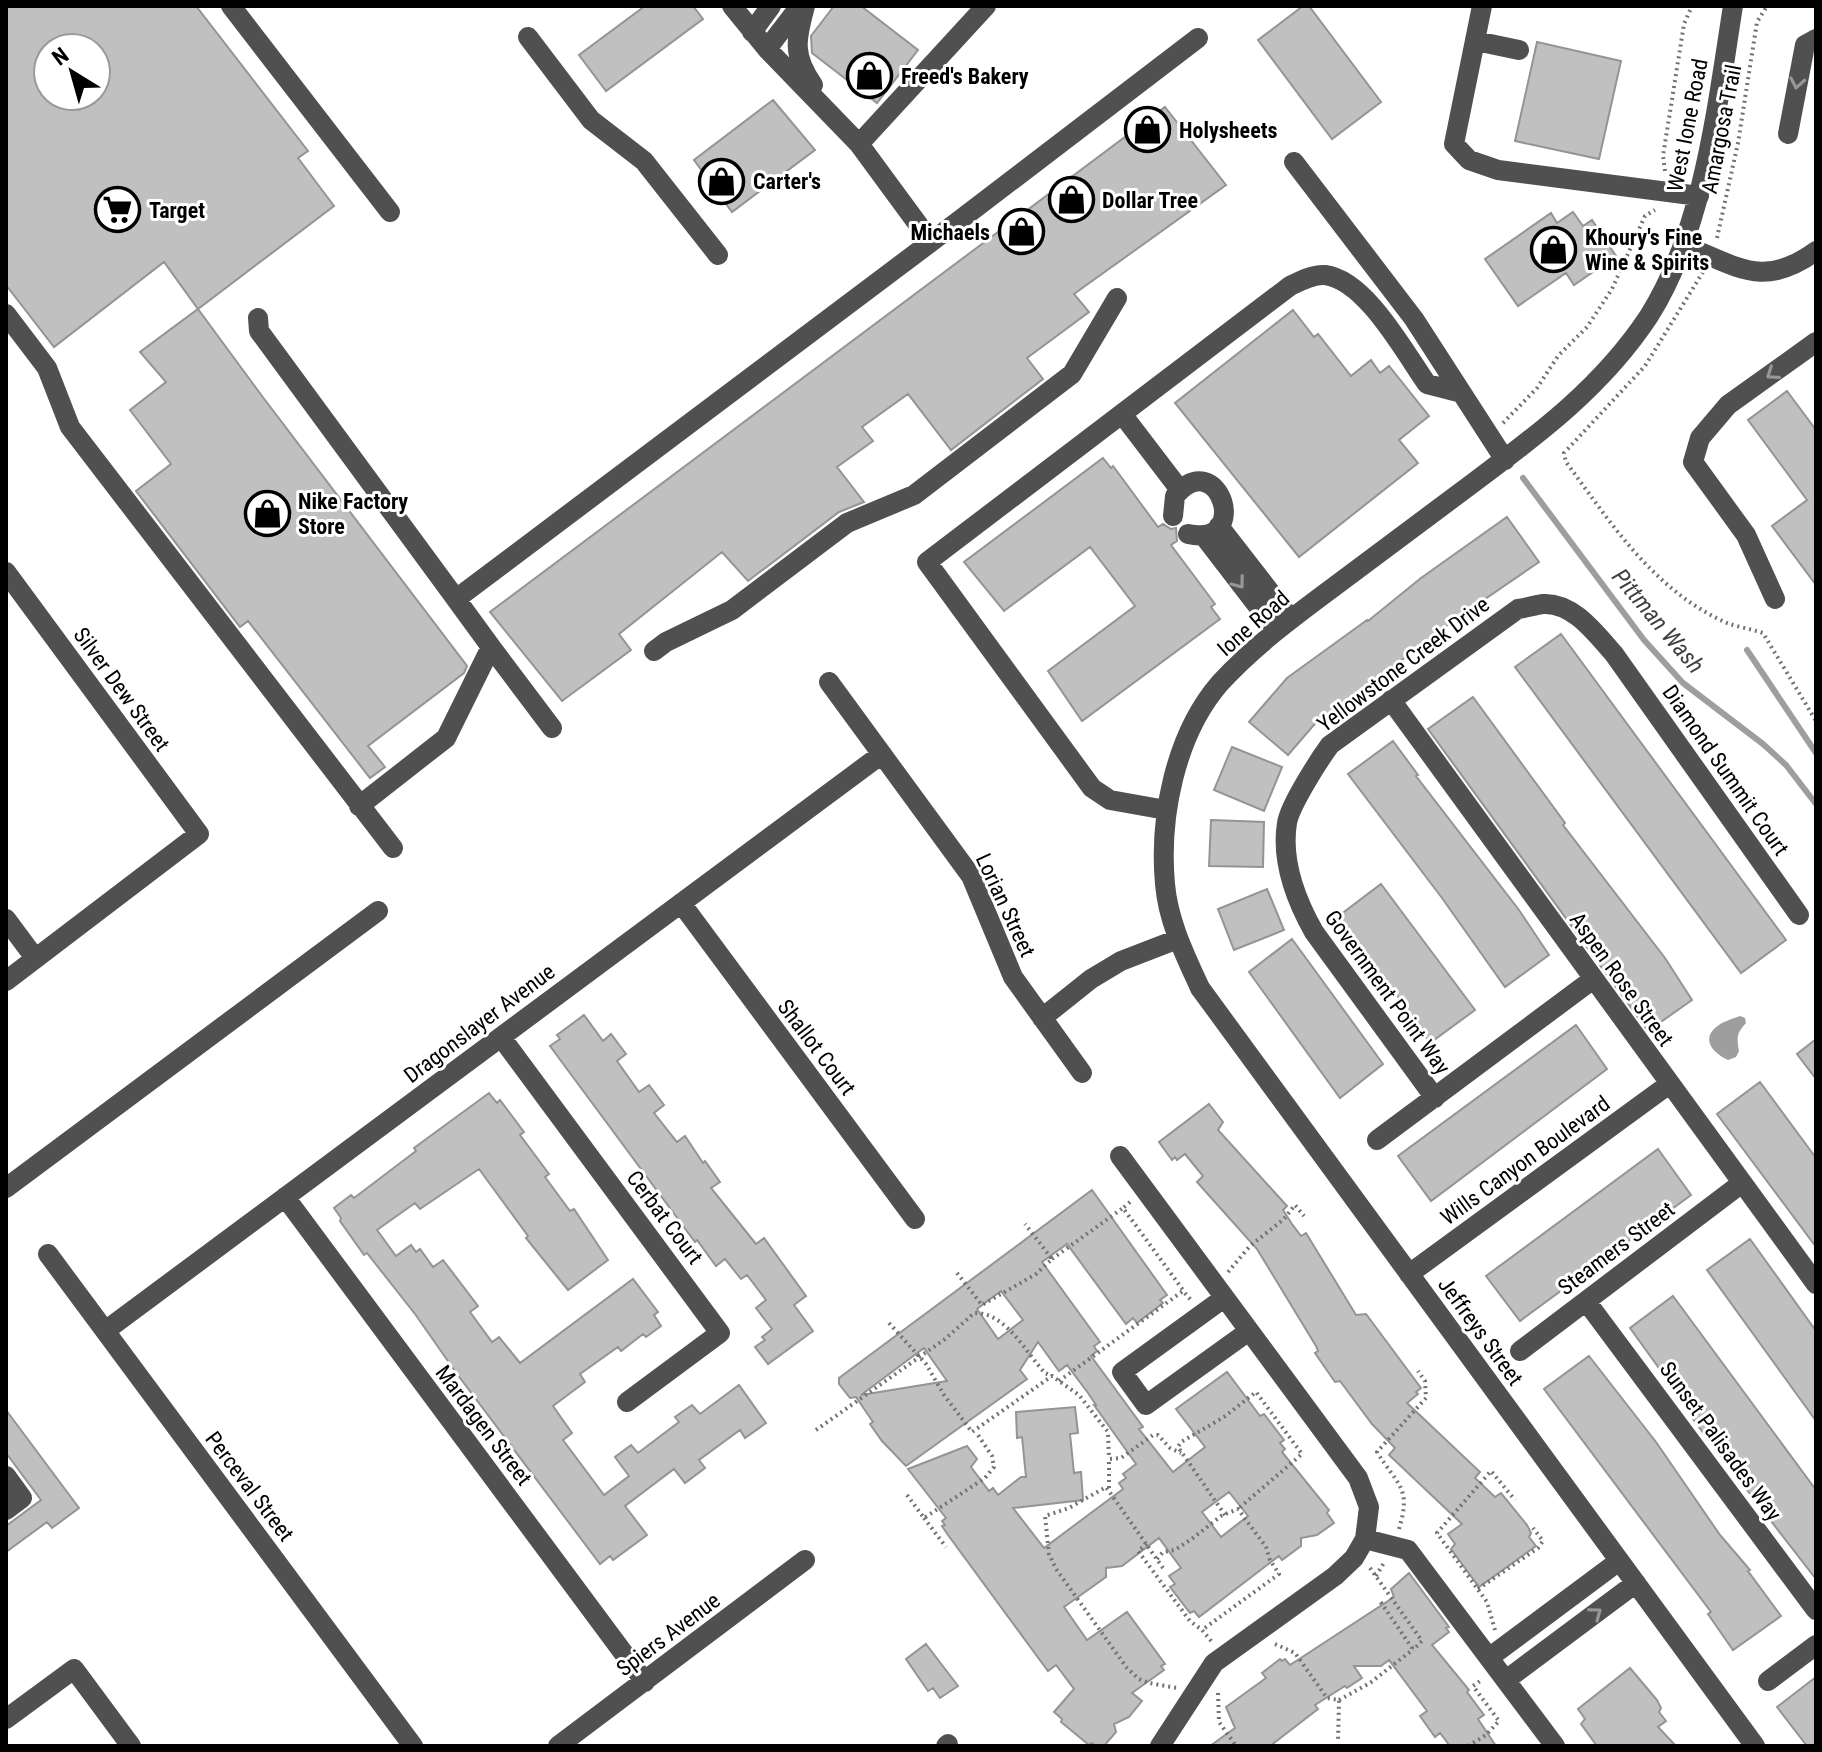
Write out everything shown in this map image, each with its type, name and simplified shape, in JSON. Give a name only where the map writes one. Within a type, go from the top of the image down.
[{"type":"street","points":[[231,6],[390,212]]},
{"type":"street","points":[[732,6],[767,49],[859,144],[931,242]]},
{"type":"street","points":[[752,32],[771,6]]},
{"type":"street","points":[[767,49],[803,6]]},
{"type":"street","points":[[803,6],[798,60],[828,113]]},
{"type":"street","points":[[859,144],[986,6]]},
{"type":"street","points":[[1482,6],[1454,144],[1469,160],[1498,170],[1699,196]]},
{"type":"street","name":"West Ione Road","points":[[1535,438],[1597,382],[1648,317],[1670,278],[1699,196],[1733,6]]},
{"type":"street","points":[[528,37],[591,120],[644,161],[718,255]]},
{"type":"street","points":[[456,599],[1198,38]]},
{"type":"street","points":[[1788,134],[1805,45],[1816,39]]},
{"type":"street","points":[[1476,41],[1519,50]]},
{"type":"street","points":[[1294,162],[1414,319],[1505,460]]},
{"type":"street","points":[[1683,245],[1745,270],[1768,274],[1797,265],[1816,251]]},
{"type":"street","points":[[1166,810],[1110,800],[1092,788],[927,562],[1304,278],[1325,275],[1343,281],[1364,296],[1427,384],[1462,393]]},
{"type":"street","points":[[654,651],[732,610],[847,523],[914,495],[1048,393],[1072,374],[1117,298]]},
{"type":"street","points":[[6,314],[47,368],[70,427],[393,848]]},
{"type":"street","points":[[258,318],[259,331],[552,728]]},
{"type":"street","points":[[1775,599],[1746,535],[1693,462],[1700,438],[1728,405],[1816,342]]},
{"type":"street","points":[[1122,414],[1180,490]]},
{"type":"street","name":"Ione Road","points":[[1178,939],[1165,885],[1166,810],[1179,759],[1191,729],[1219,685],[1283,624],[1535,438]]},
{"type":"street","points":[[1173,516],[1173,504],[1180,490],[1196,482],[1214,487],[1224,501],[1225,510],[1203,532],[1283,624]]},
{"type":"street","name":"Silver Dew Street","points":[[6,572],[199,834],[35,958]]},
{"type":"street","name":"Yellowstone Creek Drive","points":[[1287,820],[1330,745],[1518,609],[1546,604],[1568,610],[1614,654]]},
{"type":"street","points":[[359,806],[446,738],[491,647]]},
{"type":"street","name":"Diamond Summit Court","points":[[1614,654],[1799,915]]},
{"type":"street","name":"Lorian Street","points":[[829,682],[971,876],[1013,977],[1082,1073]]},
{"type":"street","name":"Aspen Rose Street","points":[[1391,700],[1668,1085],[1816,1284]]},
{"type":"street","name":"Dragonslayer Avenue","points":[[105,1331],[882,754]]},
{"type":"street","name":"Government Point Way","points":[[1287,820],[1286,851],[1297,903],[1314,932],[1435,1098]]},
{"type":"street","name":"Shallot Court","points":[[681,903],[915,1219]]},
{"type":"street","points":[[6,1188],[378,911]]},
{"type":"street","points":[[6,919],[35,958],[6,981]]},
{"type":"street","points":[[1042,1018],[1091,979],[1121,961],[1178,939]]},
{"type":"street","name":"Jeffreys Street","points":[[1178,939],[1200,988],[1755,1746]]},
{"type":"street","points":[[1377,1140],[1592,980]]},
{"type":"street","name":"Cerbat Court","points":[[501,1037],[720,1333],[627,1402]]},
{"type":"street","name":"Wills Canyon Boulevard","points":[[1409,1274],[1668,1085]]},
{"type":"street","points":[[1120,1156],[1358,1478],[1369,1507],[1361,1546],[1335,1576],[1214,1663],[1160,1746]]},
{"type":"street","name":"Steamers Street","points":[[1520,1351],[1742,1183]]},
{"type":"street","name":"Mardagen Street","points":[[285,1197],[645,1682]]},
{"type":"street","name":"Perceval Street","points":[[48,1254],[413,1746]]},
{"type":"street","points":[[1219,1290],[1202,1314],[1122,1372],[1146,1405],[1249,1331]]},
{"type":"street","name":"Sunset Palisades Way","points":[[1586,1301],[1816,1610]]},
{"type":"street","points":[[6,1476],[22,1498],[6,1510]]},
{"type":"street","points":[[1361,1546],[1393,1546],[1408,1550],[1555,1746]]},
{"type":"street","name":"Spiers Avenue","points":[[558,1746],[805,1560]]},
{"type":"street","points":[[1498,1669],[1541,1619],[1619,1561]]},
{"type":"street","points":[[1498,1669],[1557,1642],[1636,1583]]},
{"type":"street","points":[[1541,1619],[1557,1642]]},
{"type":"street","points":[[1768,1681],[1816,1645]]},
{"type":"street","points":[[6,1719],[74,1669],[131,1746]]},
{"type":"path","points":[[1665,171],[1663,156],[1681,38],[1692,6]]},
{"type":"path","name":"Amargosa Trail","points":[[1767,6],[1757,22],[1738,143],[1711,256],[1676,320],[1645,366],[1564,453],[1566,462],[1631,550],[1654,574],[1727,623],[1763,633],[1816,721]]},
{"type":"path","points":[[1503,423],[1537,388],[1558,356],[1587,327],[1612,289],[1645,216],[1656,209]]},
{"type":"path","points":[[816,1430],[945,1339],[977,1313],[982,1305],[1036,1274],[1145,1190]]},
{"type":"path","points":[[1219,1290],[1250,1246],[1284,1219],[1295,1205],[1304,1216]]},
{"type":"path","points":[[1123,1208],[1202,1314]]},
{"type":"path","points":[[1025,1224],[1052,1259]]},
{"type":"path","points":[[957,1273],[982,1305]]},
{"type":"path","points":[[1059,1381],[1183,1291]]},
{"type":"path","points":[[977,1313],[996,1319],[1045,1373],[1079,1395],[1108,1432],[1109,1488],[1163,1568]]},
{"type":"path","points":[[889,1323],[920,1355],[944,1395],[992,1456],[994,1467],[985,1478],[924,1518]]},
{"type":"path","points":[[1393,1546],[1405,1500],[1403,1490],[1377,1452],[1426,1398],[1425,1381],[1418,1371]]},
{"type":"path","points":[[976,1432],[1052,1376]]},
{"type":"path","points":[[1157,1559],[1163,1552],[1175,1550],[1238,1509],[1302,1454],[1256,1392],[1178,1447],[1225,1515]]},
{"type":"path","points":[[1109,1459],[1121,1458],[1153,1435],[1158,1435],[1170,1448],[1181,1453]]},
{"type":"path","points":[[1495,1632],[1487,1602],[1437,1533],[1491,1471],[1515,1500]]},
{"type":"path","points":[[1109,1488],[1045,1516],[1049,1554],[1114,1652],[1133,1673],[1149,1683],[1218,1687],[1219,1722],[1236,1746]]},
{"type":"path","points":[[907,1495],[946,1547]]},
{"type":"path","points":[[1202,1630],[1279,1574],[1266,1547],[1238,1509]]},
{"type":"path","points":[[1478,1589],[1538,1548],[1543,1541],[1533,1528]]},
{"type":"path","points":[[1147,1544],[1138,1551],[1190,1621],[1224,1656]]},
{"type":"path","points":[[1245,1641],[1280,1645],[1295,1653],[1327,1698],[1339,1700],[1370,1683],[1411,1651],[1422,1641],[1361,1546]]},
{"type":"path","points":[[1380,1601],[1412,1648],[1411,1651]]},
{"type":"path","points":[[1468,1746],[1486,1735],[1499,1721],[1473,1686],[1498,1669]]},
{"type":"path","points":[[1338,1742],[1339,1700]]},
{"type":"shaded area","points":[[1740,1016],[1745,1018],[1746,1023],[1738,1036],[1739,1051],[1736,1057],[1728,1060],[1714,1051],[1709,1038],[1717,1026]]},
{"type":"building","name":"Target","points":[[6,6],[196,6],[308,151],[298,158],[334,206],[198,309],[164,262],[54,347],[6,285]]},
{"type":"building","points":[[645,6],[693,6],[703,19],[606,91],[579,55]]},
{"type":"building","name":"Freed's Bakery","points":[[834,6],[861,6],[918,50],[877,103],[812,53],[811,36]]},
{"type":"building","points":[[1303,6],[1309,6],[1381,102],[1332,139],[1258,40]]},
{"type":"building","points":[[1537,42],[1621,61],[1599,159],[1515,141]]},
{"type":"building","points":[[773,100],[815,150],[732,212],[694,160]]},
{"type":"building","points":[[1165,107],[1226,185],[1074,294],[1089,312],[1027,358],[1043,379],[951,450],[908,394],[862,427],[873,441],[837,467],[864,502],[839,512],[748,581],[722,552],[619,634],[631,650],[562,701],[490,612]]},
{"type":"building","points":[[1573,212],[1583,226],[1592,220],[1616,256],[1574,285],[1566,273],[1518,306],[1485,259],[1551,213],[1557,223]]},
{"type":"building","points":[[198,309],[467,666],[464,673],[368,746],[385,767],[370,778],[248,621],[240,627],[136,491],[171,464],[130,410],[166,382],[140,352]]},
{"type":"building","points":[[1293,310],[1314,337],[1318,334],[1351,376],[1371,360],[1380,373],[1389,366],[1429,416],[1399,440],[1418,463],[1299,557],[1175,403]]},
{"type":"building","points":[[1787,391],[1816,430],[1816,585],[1772,526],[1807,500],[1748,420]]},
{"type":"building","points":[[1103,458],[1111,468],[1113,466],[1158,527],[1163,524],[1171,529],[1176,528],[1177,541],[1171,545],[1215,604],[1211,607],[1220,619],[1082,721],[1048,671],[1135,606],[1090,547],[1004,611],[964,562]]},
{"type":"building","points":[[1507,517],[1539,562],[1453,621],[1328,716],[1325,712],[1288,755],[1249,722],[1287,678]]},
{"type":"building","points":[[1561,634],[1786,940],[1741,973],[1515,667]]},
{"type":"building","points":[[1473,697],[1565,823],[1563,825],[1665,958],[1692,1000],[1648,1031],[1428,729]]},
{"type":"building","points":[[1393,741],[1549,955],[1505,987],[1348,774]]},
{"type":"building","points":[[1232,747],[1282,767],[1264,811],[1214,790]]},
{"type":"building","points":[[1211,820],[1264,822],[1263,867],[1209,866]]},
{"type":"building","points":[[1381,884],[1475,1010],[1430,1043],[1336,918]]},
{"type":"building","points":[[1267,889],[1284,930],[1234,950],[1218,909]]},
{"type":"building","points":[[1292,939],[1383,1064],[1340,1098],[1249,972]]},
{"type":"building","points":[[584,1015],[603,1041],[611,1034],[626,1054],[617,1061],[639,1092],[649,1085],[664,1105],[654,1113],[677,1142],[685,1136],[720,1182],[711,1188],[756,1244],[764,1238],[806,1296],[794,1305],[813,1331],[768,1364],[755,1347],[765,1340],[762,1337],[772,1329],[756,1308],[766,1300],[747,1275],[741,1279],[725,1259],[716,1266],[697,1240],[695,1242],[550,1046],[560,1039],[557,1035]]},
{"type":"building","points":[[1576,1025],[1607,1069],[1431,1201],[1398,1156]]},
{"type":"building","points":[[1816,1039],[1816,1079],[1797,1054]]},
{"type":"building","points":[[1760,1082],[1816,1158],[1816,1247],[1717,1114]]},
{"type":"building","points":[[489,1093],[497,1103],[500,1100],[524,1132],[520,1135],[549,1174],[545,1177],[570,1211],[574,1209],[608,1260],[568,1290],[526,1238],[528,1236],[479,1169],[420,1209],[415,1203],[377,1230],[396,1256],[411,1245],[416,1252],[420,1249],[433,1267],[443,1260],[478,1306],[470,1312],[492,1342],[499,1337],[520,1363],[633,1279],[658,1312],[654,1315],[661,1326],[646,1337],[643,1334],[621,1351],[618,1347],[580,1374],[585,1382],[553,1406],[572,1433],[563,1440],[604,1495],[629,1476],[615,1457],[631,1445],[638,1453],[679,1422],[675,1417],[692,1405],[700,1414],[739,1385],[766,1423],[745,1438],[740,1430],[699,1460],[705,1468],[685,1483],[674,1469],[625,1506],[647,1535],[613,1560],[610,1556],[600,1564],[415,1314],[367,1253],[364,1255],[334,1208],[351,1195],[354,1198],[416,1151],[414,1148]]},
{"type":"building","points":[[1209,1104],[1223,1122],[1218,1130],[1287,1206],[1283,1210],[1301,1236],[1306,1233],[1356,1315],[1366,1314],[1421,1388],[1407,1403],[1480,1472],[1475,1478],[1495,1497],[1501,1493],[1527,1525],[1531,1533],[1529,1537],[1536,1546],[1479,1587],[1451,1549],[1455,1544],[1448,1534],[1462,1524],[1389,1455],[1395,1448],[1372,1424],[1340,1381],[1335,1382],[1315,1353],[1318,1351],[1316,1346],[1257,1249],[1197,1182],[1203,1176],[1185,1154],[1172,1160],[1159,1142]]},
{"type":"building","points":[[1658,1149],[1691,1195],[1520,1321],[1486,1276]]},
{"type":"building","points":[[1092,1190],[1167,1295],[1160,1300],[1163,1303],[1137,1323],[1133,1318],[1126,1324],[1067,1244],[1042,1262],[1100,1342],[1094,1346],[1097,1351],[1091,1356],[1143,1427],[1139,1429],[1173,1472],[1205,1447],[1176,1409],[1227,1372],[1260,1416],[1264,1414],[1284,1440],[1280,1443],[1285,1449],[1282,1452],[1329,1510],[1327,1513],[1334,1523],[1317,1535],[1301,1538],[1301,1546],[1282,1560],[1279,1556],[1199,1617],[1194,1611],[1190,1613],[1170,1587],[1175,1584],[1169,1576],[1181,1568],[1159,1538],[1122,1566],[1106,1568],[1106,1577],[1064,1607],[1087,1640],[1127,1612],[1165,1664],[1161,1666],[1164,1670],[1132,1693],[1142,1701],[1129,1717],[1114,1724],[1116,1732],[1104,1746],[1089,1745],[1061,1722],[1062,1719],[1054,1712],[1074,1689],[1056,1665],[1048,1671],[948,1535],[942,1526],[946,1518],[908,1469],[967,1446],[977,1459],[971,1467],[989,1491],[993,1488],[998,1495],[1021,1477],[1026,1477],[1022,1437],[1017,1438],[1016,1412],[1075,1407],[1078,1433],[1070,1434],[1074,1473],[1081,1472],[1083,1500],[1013,1508],[1044,1548],[1123,1489],[1119,1483],[1126,1478],[1123,1474],[1136,1464],[1088,1393],[1067,1365],[1059,1371],[1038,1342],[1020,1370],[1027,1379],[906,1466],[882,1441],[856,1397],[850,1398],[839,1384],[839,1378]],"holes":[[[1001,1291],[1023,1320],[998,1339],[977,1309]],[[924,1348],[947,1381],[861,1395]],[[1229,1492],[1248,1516],[1221,1537],[1202,1512]]]},
{"type":"building","points":[[1750,1239],[1816,1331],[1816,1421],[1707,1270]]},
{"type":"building","points":[[1673,1296],[1816,1490],[1816,1579],[1693,1419],[1630,1328]]},
{"type":"building","points":[[1589,1356],[1656,1442],[1781,1616],[1733,1650],[1708,1614],[1711,1612],[1544,1389]]},
{"type":"building","points":[[6,1410],[79,1508],[52,1528],[47,1522],[6,1552],[6,1526],[41,1500],[6,1453]]},
{"type":"building","points":[[1409,1573],[1449,1627],[1446,1628],[1449,1632],[1432,1645],[1469,1690],[1467,1692],[1484,1715],[1478,1719],[1496,1746],[1450,1746],[1440,1733],[1435,1737],[1420,1716],[1427,1711],[1389,1660],[1381,1666],[1354,1666],[1362,1678],[1315,1705],[1318,1709],[1270,1746],[1210,1746],[1235,1728],[1226,1707],[1266,1678],[1262,1673],[1280,1659],[1285,1659],[1290,1665],[1394,1597],[1391,1589]]},
{"type":"building","points":[[926,1644],[958,1686],[940,1698],[933,1688],[928,1691],[906,1659]]},
{"type":"building","points":[[1630,1668],[1657,1700],[1661,1708],[1659,1712],[1666,1721],[1658,1727],[1676,1746],[1597,1746],[1581,1724],[1585,1719],[1578,1709]]},
{"type":"building","points":[[1816,1677],[1816,1746],[1807,1746],[1777,1707]]},
{"type":"waterway","name":"Pittman Wash","points":[[1523,478],[1644,640],[1683,683],[1786,765],[1816,804]]},
{"type":"waterway","name":"Pittman Wash","points":[[1747,650],[1816,753]]},
{"type":"place","name":"Freed's Bakery","points":[[870,76]]},
{"type":"place","name":"Holysheets","points":[[1148,130]]},
{"type":"place","name":"Carter's","points":[[722,181]]},
{"type":"place","name":"Dollar Tree","points":[[1071,200]]},
{"type":"place","name":"Target","points":[[118,210]]},
{"type":"place","name":"Michaels","points":[[1021,232]]},
{"type":"place","name":"Khoury's Fine Wine & Spirits","points":[[1554,250]]},
{"type":"place","name":"Nike Factory Store","points":[[267,514]]}]
